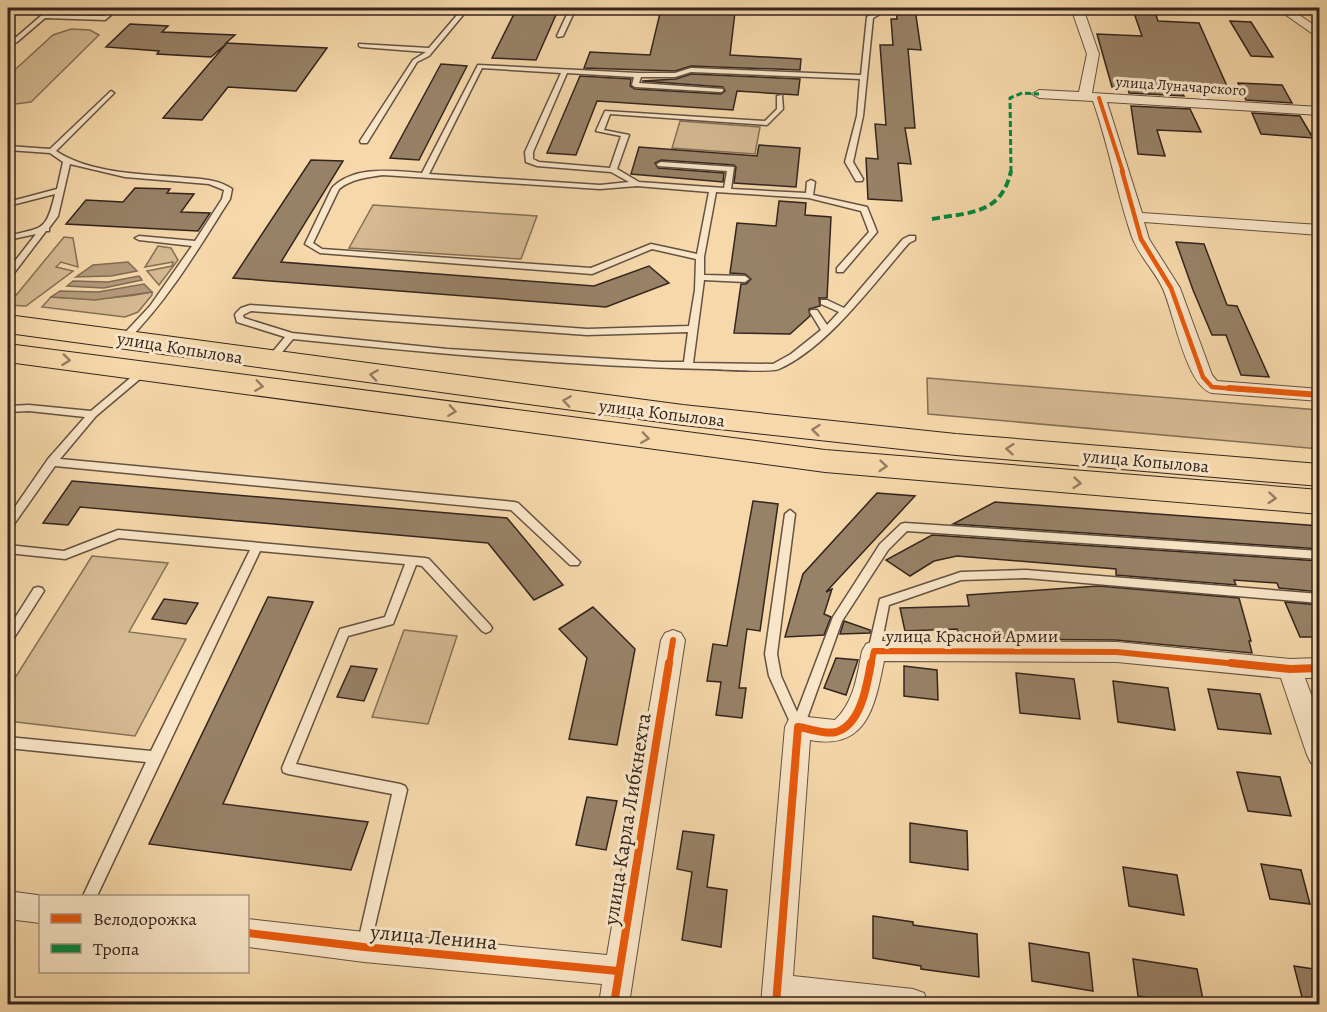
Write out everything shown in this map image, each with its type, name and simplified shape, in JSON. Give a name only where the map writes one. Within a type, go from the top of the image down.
[{"type":"main road","name":"улица Копылова","points":[[8,324],[124,339],[269,362],[591,404],[895,439],[1320,475]]},
{"type":"main road","name":"улица Копылова","points":[[8,353],[825,461],[1320,502]]},
{"type":"street","points":[[444,8],[465,8]]},
{"type":"street","points":[[1077,8],[1093,54],[1092,97],[1114,141],[1141,239],[1171,288],[1203,377],[1212,387],[1320,394]]},
{"type":"street","points":[[1174,8],[1233,8]]},
{"type":"street","points":[[1281,8],[1320,35]]},
{"type":"street","points":[[1298,8],[1320,9]]},
{"type":"street","name":"улица Луначарского","points":[[1040,94],[1320,111]]},
{"type":"street","points":[[1134,217],[1320,230]]},
{"type":"street","name":"улица Карла Либкнехта","points":[[614,1005],[673,640]]},
{"type":"street","name":"улица Красной Армии","points":[[798,727],[836,732],[854,720],[860,708],[874,651],[1117,652],[1290,669],[1320,668]]},
{"type":"street","points":[[1290,669],[1320,755]]},
{"type":"street","points":[[798,727],[777,997],[913,1005]]},
{"type":"street","points":[[8,905],[39,909]]},
{"type":"street","name":"улица Ленина","points":[[249,933],[364,947],[618,971]]},
{"type":"lane","points":[[8,43],[15,41],[44,16],[105,18],[117,8]]},
{"type":"lane","points":[[364,141],[415,60],[427,55],[465,8]]},
{"type":"lane","points":[[560,36],[573,8]]},
{"type":"lane","points":[[859,179],[849,162],[860,117],[870,16],[880,12],[881,8]]},
{"type":"lane","points":[[361,45],[431,50]]},
{"type":"lane","points":[[425,176],[480,66],[638,75],[675,75],[691,70],[864,77]]},
{"type":"lane","points":[[565,70],[529,152],[529,160],[537,164],[613,170],[637,184]]},
{"type":"lane","points":[[638,75],[635,85],[721,90]]},
{"type":"lane","points":[[52,151],[111,93]]},
{"type":"lane","points":[[613,170],[624,135],[600,131],[607,112],[767,123],[780,109],[780,96]]},
{"type":"lane","points":[[8,148],[52,151],[67,161],[125,175],[210,182],[228,189],[226,199],[170,286],[138,326],[124,339]]},
{"type":"lane","points":[[8,275],[54,216],[67,161]]},
{"type":"lane","points":[[660,164],[731,169],[727,190]]},
{"type":"lane","points":[[700,257],[651,246],[592,271],[320,251],[309,243],[336,188],[342,183],[364,175],[425,176],[600,188],[637,184],[809,196],[864,209],[873,232],[840,270]]},
{"type":"lane","points":[[809,196],[811,182]]},
{"type":"lane","points":[[8,204],[60,190]]},
{"type":"lane","points":[[688,365],[701,277],[700,257],[713,190]]},
{"type":"lane","points":[[8,238],[46,229]]},
{"type":"lane","points":[[139,238],[196,244]]},
{"type":"lane","points":[[694,328],[587,332],[249,309],[239,315],[240,320],[291,336],[447,352],[688,365],[775,367],[825,329],[906,241],[912,238]]},
{"type":"lane","points":[[701,277],[745,279]]},
{"type":"lane","points":[[824,302],[844,311]]},
{"type":"lane","points":[[814,312],[825,329]]},
{"type":"lane","points":[[269,362],[291,336]]},
{"type":"lane","points":[[8,524],[52,462],[93,414],[145,370]]},
{"type":"lane","points":[[8,408],[93,414]]},
{"type":"lane","points":[[52,462],[514,506],[574,562]]},
{"type":"lane","points":[[790,514],[771,654],[775,676],[798,727]]},
{"type":"lane","points":[[798,727],[837,620],[884,547],[905,527],[1320,555]]},
{"type":"lane","points":[[8,549],[64,555],[118,534],[425,562],[486,628]]},
{"type":"lane","points":[[91,895],[257,546]]},
{"type":"lane","points":[[364,947],[400,790],[288,768],[344,632],[389,621],[412,561]]},
{"type":"lane","points":[[874,651],[884,602],[961,576],[1026,574],[1320,599]]},
{"type":"lane","points":[[8,638],[38,591]]},
{"type":"lane","points":[[8,741],[155,757]]},
{"type":"shaded area","points":[[71,29],[90,30],[99,35],[31,102],[8,105],[8,76],[53,35]]},
{"type":"shaded area","points":[[680,121],[760,127],[755,154],[672,148]]},
{"type":"shaded area","points":[[373,205],[537,216],[521,259],[349,248]]},
{"type":"shaded area","points":[[64,237],[73,238],[78,267],[61,262],[56,267],[73,271],[26,306],[8,305]]},
{"type":"shaded area","points":[[158,246],[171,248],[178,260],[159,285],[147,271],[172,266],[173,262],[145,267]]},
{"type":"shaded area","points":[[128,262],[137,271],[111,276],[76,277],[93,265]]},
{"type":"shaded area","points":[[139,276],[142,280],[104,288],[67,286],[73,281],[108,282]]},
{"type":"shaded area","points":[[144,284],[152,292],[95,300],[51,297],[60,291],[98,292]]},
{"type":"shaded area","points":[[152,292],[138,312],[125,317],[42,307],[51,297],[102,298]]},
{"type":"shaded area","points":[[927,378],[1319,410],[1319,449],[928,414]]},
{"type":"shaded area","points":[[92,556],[168,563],[129,632],[186,639],[135,736],[8,721],[8,689]]},
{"type":"shaded area","points":[[404,630],[457,636],[428,724],[372,717]]},
{"type":"building","points":[[517,8],[559,8],[536,60],[492,58]]},
{"type":"building","points":[[896,8],[915,9],[921,50],[908,49],[915,128],[905,128],[911,164],[898,163],[902,201],[868,199],[866,158],[878,159],[875,124],[886,125],[880,45],[893,45],[891,19],[897,19]]},
{"type":"building","points":[[661,9],[735,12],[730,55],[801,59],[800,70],[691,66],[675,71],[584,68],[590,52],[650,55]]},
{"type":"building","points":[[1134,13],[1156,15],[1158,21],[1199,23],[1230,93],[1182,91],[1184,96],[1129,93],[1128,88],[1112,87],[1097,34],[1142,36]]},
{"type":"building","points":[[1230,21],[1251,22],[1273,57],[1251,56]]},
{"type":"building","points":[[130,24],[168,26],[162,32],[235,35],[226,43],[327,48],[296,91],[228,87],[202,120],[163,118],[226,44],[211,57],[157,54],[159,51],[106,47]]},
{"type":"building","points":[[441,64],[467,66],[419,160],[390,158]]},
{"type":"building","points":[[691,74],[800,79],[798,95],[737,91],[733,110],[597,101],[576,155],[547,153],[580,76],[631,79],[630,86],[635,89],[721,94],[725,91],[723,87],[642,81],[676,79]]},
{"type":"building","points":[[1238,83],[1282,85],[1292,103],[1246,100]]},
{"type":"building","points":[[1131,106],[1190,109],[1201,132],[1157,130],[1165,156],[1138,154]]},
{"type":"building","points":[[1252,113],[1300,116],[1313,138],[1261,134]]},
{"type":"building","points":[[759,145],[800,148],[796,187],[734,183],[736,167],[734,165],[661,160],[655,163],[658,168],[724,173],[723,182],[631,174],[639,147],[757,156]]},
{"type":"building","points":[[311,160],[343,161],[281,262],[594,286],[649,266],[669,283],[606,307],[233,278]]},
{"type":"building","points":[[135,188],[170,189],[167,193],[194,194],[181,212],[210,213],[198,231],[66,224],[86,200],[123,202]]},
{"type":"building","points":[[779,201],[806,203],[805,215],[831,217],[827,298],[819,298],[820,306],[809,309],[810,316],[790,334],[734,333],[741,284],[746,284],[751,279],[745,274],[730,273],[737,223],[776,226]]},
{"type":"building","points":[[1176,242],[1204,244],[1227,305],[1237,306],[1269,377],[1241,375],[1226,335],[1212,335]]},
{"type":"building","points":[[72,481],[507,518],[563,585],[534,600],[488,543],[80,507],[68,525],[43,523]]},
{"type":"building","points":[[877,493],[915,496],[826,592],[832,589],[824,614],[831,617],[824,635],[785,637],[803,574]]},
{"type":"building","points":[[753,501],[778,504],[760,631],[747,629],[739,688],[746,688],[742,718],[716,715],[721,682],[707,681],[713,644],[727,646]]},
{"type":"building","points":[[995,502],[1320,526],[1320,549],[953,524]]},
{"type":"building","points":[[932,535],[1320,561],[1320,592],[1279,588],[1277,583],[1234,580],[1236,585],[1116,575],[1116,569],[957,556],[934,561],[910,576],[886,560]]},
{"type":"building","points":[[1098,586],[1239,598],[1252,653],[1116,640],[962,639],[957,629],[905,631],[900,608],[969,606],[967,595]]},
{"type":"building","points":[[268,597],[313,602],[223,804],[368,822],[351,870],[149,844]]},
{"type":"building","points":[[164,599],[198,603],[186,624],[152,619]]},
{"type":"building","points":[[1285,602],[1320,605],[1320,637],[1300,637]]},
{"type":"building","points":[[593,607],[635,649],[617,745],[569,739],[587,658],[559,629]]},
{"type":"building","points":[[844,621],[870,630],[870,633],[840,634]]},
{"type":"building","points":[[836,658],[858,660],[846,695],[824,688]]},
{"type":"building","points":[[351,666],[377,669],[364,701],[337,697]]},
{"type":"building","points":[[904,666],[937,670],[938,700],[904,696]]},
{"type":"building","points":[[1016,673],[1074,679],[1080,719],[1020,713]]},
{"type":"building","points":[[1113,681],[1168,688],[1175,730],[1118,722]]},
{"type":"building","points":[[1208,689],[1260,694],[1271,734],[1218,729]]},
{"type":"building","points":[[1237,772],[1280,777],[1291,816],[1248,811]]},
{"type":"building","points":[[587,797],[617,801],[606,850],[576,845]]},
{"type":"building","points":[[910,823],[967,831],[968,870],[910,862]]},
{"type":"building","points":[[683,831],[714,835],[707,887],[727,890],[721,947],[682,940],[692,872],[677,869]]},
{"type":"building","points":[[1261,864],[1301,870],[1310,904],[1270,899]]},
{"type":"building","points":[[1123,867],[1177,875],[1184,915],[1129,906]]},
{"type":"building","points":[[873,916],[913,922],[913,925],[977,934],[979,977],[921,969],[921,966],[873,958]]},
{"type":"building","points":[[1029,943],[1089,953],[1093,991],[1032,981]]},
{"type":"building","points":[[1133,959],[1197,969],[1204,1005],[1138,996]]},
{"type":"building","points":[[1294,966],[1320,970],[1320,1005],[1304,1005]]},
{"type":"marked path","points":[[932,219],[980,210],[992,205],[1002,197],[1011,171],[1010,98],[1022,93],[1039,94]]},
{"type":"cycle path","points":[[1099,98],[1114,141],[1141,239],[1171,288],[1203,377],[1212,387],[1320,395]]},
{"type":"cycle path","points":[[614,1004],[673,640]]},
{"type":"cycle path","points":[[776,1004],[798,727],[831,732],[844,728],[852,720],[863,698],[874,651],[1117,652],[1290,669],[1320,668]]},
{"type":"cycle path","points":[[249,933],[364,947],[618,971]]}]
